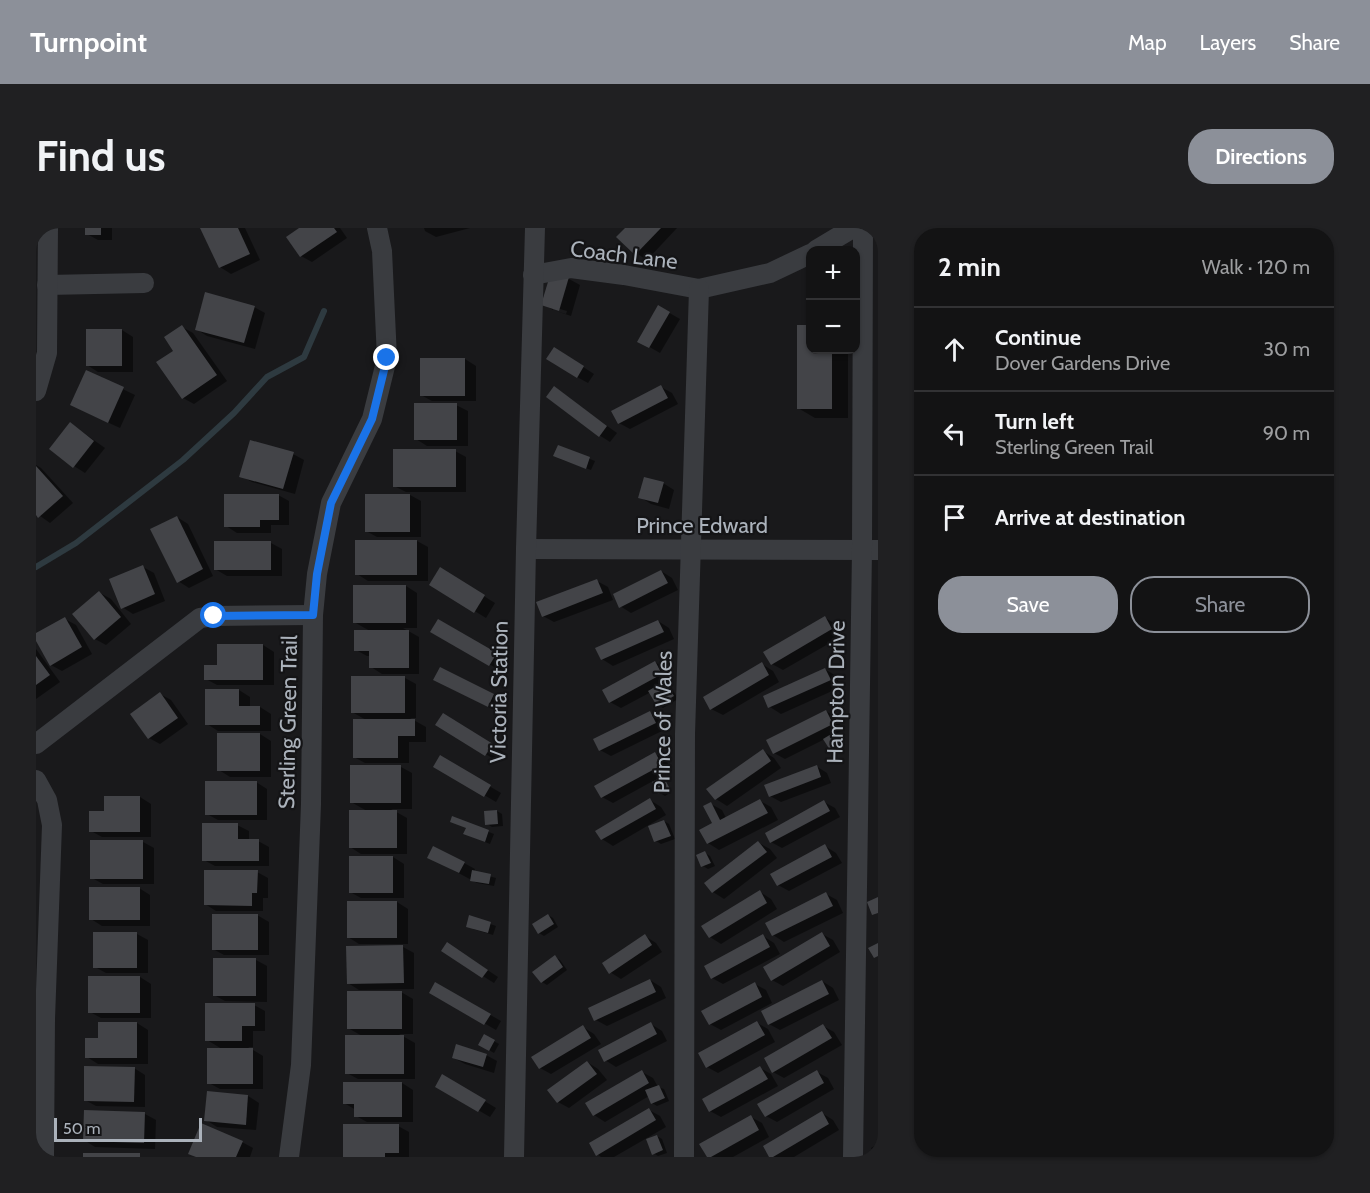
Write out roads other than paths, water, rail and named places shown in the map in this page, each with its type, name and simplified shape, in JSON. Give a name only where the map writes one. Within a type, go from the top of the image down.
[{"type":"street","points":[[36,391],[47,353],[48,228]]},
{"type":"street","name":"Sterling Green Trail","points":[[289,1157],[301,1065],[311,804],[313,615],[317,574],[331,503],[372,419],[387,358],[382,251],[377,228]]},
{"type":"street","name":"Victoria Station","points":[[514,1157],[534,228]]},
{"type":"street","points":[[823,246],[853,228]]},
{"type":"street","name":"Hampton Drive","points":[[853,1157],[870,550],[863,228]]},
{"type":"street","name":"Coach Lane","points":[[533,275],[571,268],[699,289],[770,273],[806,256]]},
{"type":"street","points":[[47,285],[144,283]]},
{"type":"street","name":"Prince of Wales","points":[[684,1157],[685,734],[699,289]]},
{"type":"street","name":"Prince Edward","points":[[526,549],[870,550]]},
{"type":"street","points":[[36,744],[200,618],[313,615]]},
{"type":"street","points":[[36,780],[47,800],[52,825],[45,1019],[44,1157]]},
{"type":"waterway","points":[[36,567],[76,543],[183,460],[234,413],[267,377],[304,357],[324,311]]}]
